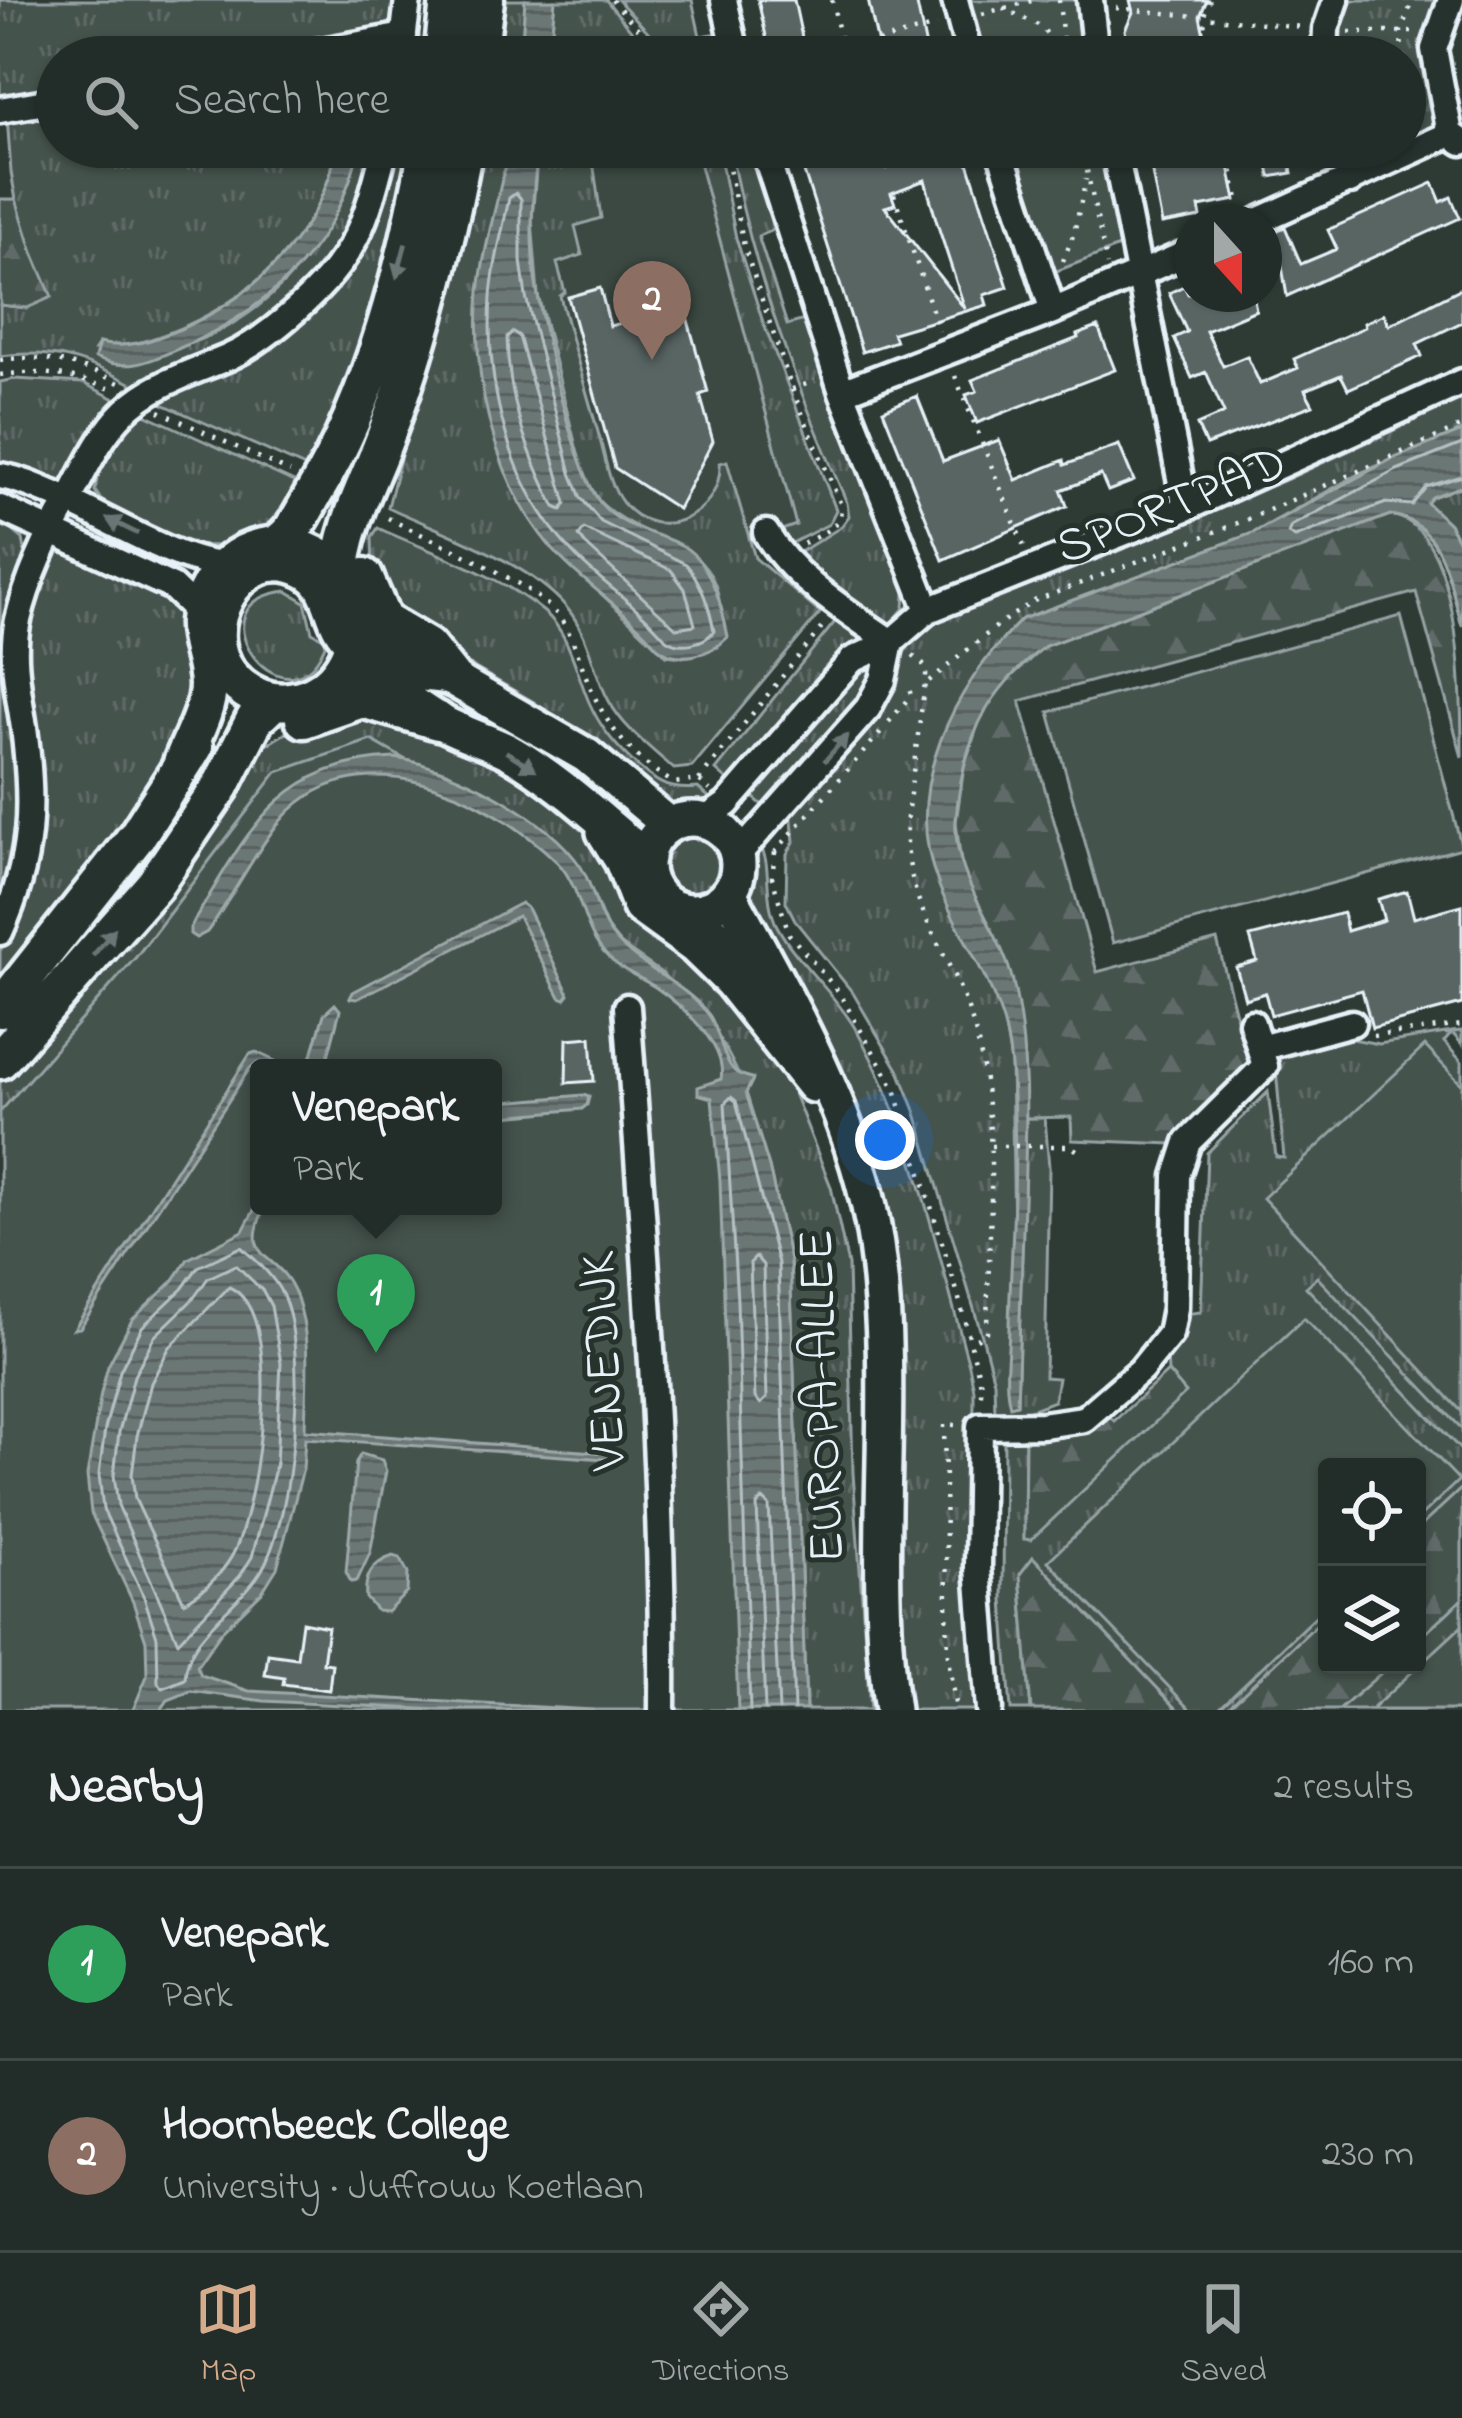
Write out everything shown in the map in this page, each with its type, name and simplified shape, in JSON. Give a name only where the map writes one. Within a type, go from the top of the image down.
[{"type":"main road","points":[[445,36],[449,0]]},
{"type":"main road","points":[[481,36],[485,0]]},
{"type":"main road","points":[[423,168],[379,346],[318,512],[288,552],[237,582],[197,640],[213,666],[244,689],[274,700],[307,698],[335,679],[349,676],[406,698],[438,721]]},
{"type":"main road","points":[[335,679],[355,630],[340,576],[342,544],[387,434],[436,273],[459,168]]},
{"type":"main road","points":[[387,434],[379,490],[359,545],[359,562],[379,616],[427,647],[451,677]]},
{"type":"main road","points":[[288,552],[326,586],[340,629],[364,630],[586,756],[669,825]]},
{"type":"main road","points":[[207,621],[210,586],[230,563],[288,552],[328,561],[340,576]]},
{"type":"main road","points":[[0,1009],[137,836],[182,763],[213,666]]},
{"type":"main road","points":[[221,786],[255,718],[274,700]]},
{"type":"main road","points":[[0,1060],[154,884],[221,786],[272,728],[348,701],[369,700],[438,721],[513,754],[646,858]]},
{"type":"main road","points":[[595,817],[622,862],[640,907],[694,946],[731,982],[813,1085]]},
{"type":"main road","points":[[692,818],[704,820],[729,837],[737,856],[737,875],[729,893],[709,907],[675,907],[658,896],[646,872],[646,858],[658,833],[669,825],[692,818]]},
{"type":"main road","name":"EUROPA-ALLEE","points":[[729,893],[840,1112],[877,1245],[884,1348],[882,1615],[892,1710]]},
{"type":"main road","name":"EUROPA-ALLEE","points":[[696,910],[762,990],[813,1085],[840,1155],[862,1245],[871,1353],[871,1615],[879,1710]]},
{"type":"street","points":[[404,36],[408,0]]},
{"type":"street","points":[[724,0],[732,36]]},
{"type":"street","points":[[1326,36],[1336,0]]},
{"type":"street","points":[[1448,140],[1434,49],[1451,0]]},
{"type":"street","points":[[1089,2],[1093,36]]},
{"type":"street","points":[[0,110],[36,104]]},
{"type":"street","points":[[0,932],[24,874],[28,842],[29,773],[16,676],[17,621],[52,530],[104,439],[141,398],[246,349],[341,266],[361,230],[379,168]]},
{"type":"street","points":[[771,168],[842,392],[928,610]]},
{"type":"street","points":[[1007,168],[1059,308]]},
{"type":"street","points":[[1118,168],[1186,508]]},
{"type":"street","points":[[1347,168],[1350,181]]},
{"type":"street","points":[[1282,211],[1381,168]]},
{"type":"street","points":[[842,392],[1174,258]]},
{"type":"street","points":[[704,820],[727,804],[852,660],[891,642],[928,610],[1186,508],[1462,382]]},
{"type":"street","points":[[0,476],[68,500],[201,564],[230,563]]},
{"type":"street","points":[[0,508],[172,587],[207,621]]},
{"type":"street","points":[[766,533],[783,556],[838,606],[891,642]]},
{"type":"street","points":[[737,856],[868,708],[884,680],[891,642]]},
{"type":"street","name":"VENEDIJK","points":[[627,1007],[654,1378],[662,1710]]},
{"type":"street","points":[[989,1710],[980,1614],[980,1426],[1084,1419],[1141,1370],[1170,1334],[1175,1308],[1177,1176],[1188,1142],[1265,1066],[1256,1035],[1352,1023]]},
{"type":"path","points":[[612,0],[644,36]]},
{"type":"path","points":[[832,0],[842,36]]},
{"type":"path","points":[[1003,8],[1016,0]]},
{"type":"path","points":[[889,36],[957,10],[1003,8],[1034,0]]},
{"type":"path","points":[[1059,0],[1062,36]]},
{"type":"path","points":[[1207,36],[1203,17],[1210,0]]},
{"type":"path","points":[[1401,36],[1412,0]]},
{"type":"path","points":[[1089,2],[1357,34],[1437,34]]},
{"type":"path","points":[[1003,8],[1030,18],[1049,36]]},
{"type":"path","points":[[1426,109],[1448,140]]},
{"type":"path","points":[[729,168],[744,246],[792,389],[842,511],[833,526],[783,556]]},
{"type":"path","points":[[1086,168],[1112,286]]},
{"type":"path","points":[[1232,168],[1239,204]]},
{"type":"path","points":[[1059,308],[1054,276],[1074,232],[1087,174]]},
{"type":"path","points":[[895,194],[946,352],[1033,568]]},
{"type":"path","points":[[0,360],[64,360],[295,475]]},
{"type":"path","points":[[0,375],[33,370],[73,375],[141,398]]},
{"type":"path","name":"SPORTPAD","points":[[927,683],[1034,601],[1246,520],[1462,426]]},
{"type":"path","points":[[388,518],[504,578],[549,607],[564,623],[595,700],[619,740],[674,783],[700,780],[838,606]]},
{"type":"path","points":[[891,642],[927,668],[907,816],[907,855],[918,906],[975,1030],[989,1102],[987,1332],[970,1343]]},
{"type":"path","points":[[775,852],[772,878],[789,934],[838,991],[895,1089],[981,1384],[980,1426],[944,1424],[948,1658],[956,1710]]},
{"type":"path","points":[[1352,1023],[1361,1033],[1380,1039],[1462,1025]]},
{"type":"path","points":[[991,1146],[1070,1146],[1078,1151]]},
{"type":"shaded area","points":[[535,168],[701,168],[797,526],[694,555],[607,511],[533,187]]},
{"type":"green space","points":[[0,0],[400,0],[394,23],[383,32],[362,36],[36,36],[36,95],[0,101]]},
{"type":"green space","points":[[501,0],[525,0],[522,36],[497,36]]},
{"type":"green space","points":[[555,0],[606,0],[636,36],[551,36]]},
{"type":"green space","points":[[618,0],[692,0],[700,36],[652,36]]},
{"type":"green space","points":[[963,0],[1080,0],[1084,36],[974,36]]},
{"type":"green space","points":[[1343,0],[1442,0],[1426,39],[1337,36]]},
{"type":"green space","points":[[1426,57],[1437,127],[1426,134]]},
{"type":"green space","points":[[36,111],[36,168],[332,168],[316,209],[299,236],[255,283],[171,332],[135,343],[99,344],[95,350],[177,347],[219,331],[248,313],[275,292],[319,240],[353,168],[368,168],[348,230],[329,263],[263,327],[136,386],[71,359],[38,354],[0,356],[0,305],[27,308],[32,250],[19,217],[7,116]]},
{"type":"green space","points":[[389,168],[409,168],[364,347],[314,471],[158,402],[286,335],[331,293],[359,257]]},
{"type":"green space","points":[[474,168],[505,168],[479,297],[481,371],[505,469],[547,542],[666,655],[683,657],[718,647],[720,609],[714,582],[701,563],[614,513],[592,494],[582,470],[538,295],[532,220],[536,168],[594,168],[601,218],[575,226],[582,255],[557,263],[565,292],[560,296],[614,487],[637,516],[670,523],[685,519],[711,497],[720,463],[727,461],[755,558],[820,613],[692,767],[674,769],[622,720],[603,689],[575,619],[550,591],[508,562],[388,507]]},
{"type":"green space","points":[[701,168],[722,168],[736,238],[763,322],[836,510],[829,524],[786,546],[779,531],[796,525]]},
{"type":"green space","points":[[734,168],[759,168],[778,228],[758,236],[787,325],[808,319],[906,581],[904,608],[890,625],[881,624],[797,554],[841,527],[849,516],[847,503],[778,328]]},
{"type":"green space","points":[[1016,168],[1109,168],[1124,245],[1049,274]]},
{"type":"green space","points":[[0,199],[16,199],[52,297],[27,308],[0,305]]},
{"type":"green space","points":[[0,382],[83,383],[121,402],[107,412],[65,485],[0,466]]},
{"type":"green space","points":[[1462,399],[1462,431],[1362,472],[1253,533],[1022,619],[983,663],[967,691],[932,785],[928,828],[940,884],[1002,1016],[1011,1062],[1017,1404],[1026,1118],[1045,1118],[1049,1167],[1045,1377],[1058,1378],[1054,1401],[1022,1413],[995,1414],[994,1381],[984,1343],[900,1073],[853,993],[796,922],[786,902],[787,854],[794,842],[791,810],[857,738],[906,650],[927,623],[1283,481]]},
{"type":"green space","points":[[145,414],[305,487],[295,515],[253,540],[223,546],[187,545],[105,506],[95,491],[105,457],[126,427]]},
{"type":"green space","points":[[1462,486],[1462,547],[1449,524],[1427,503]]},
{"type":"green space","points":[[1390,515],[1414,526],[1432,548],[1444,580],[1458,656],[1462,757],[1416,592],[1020,701],[1097,972],[1217,940],[1249,1066],[1173,1144],[1072,1140],[1071,1117],[1026,1118],[1012,979],[969,885],[956,822],[964,767],[982,713],[1004,683],[1045,646]]},
{"type":"green space","points":[[0,520],[23,539],[25,551],[3,627],[16,798],[0,894]]},
{"type":"green space","points":[[378,528],[485,575],[544,612],[560,631],[593,711],[620,749],[655,780],[678,788],[698,788],[716,803],[691,810],[671,808],[534,702],[408,629],[373,570],[372,537]]},
{"type":"green space","points":[[63,548],[175,603],[183,619],[196,688],[168,757],[136,814],[0,986],[0,951],[16,920],[41,825],[41,774],[25,681],[28,622],[52,556]]},
{"type":"green space","points":[[287,591],[305,602],[312,632],[327,640],[311,667],[291,676],[271,672],[254,658],[244,638],[244,618],[257,600]]},
{"type":"green space","points":[[1401,616],[1462,848],[1113,943],[1049,712]]},
{"type":"green space","points":[[838,618],[861,638],[860,648],[734,786],[716,770]]},
{"type":"green space","points":[[866,661],[878,664],[875,682],[769,811],[746,791]]},
{"type":"green space","points":[[358,712],[463,746],[502,767],[601,843],[788,1078],[831,1187],[848,1265],[853,1473],[870,1710],[806,1710],[790,1261],[746,1093],[753,1079],[739,1075],[724,1046],[663,974],[620,944],[607,928],[586,877],[541,827],[447,772],[395,758],[565,872],[583,920],[709,1041],[722,1067],[502,1201],[502,1059],[469,1059],[340,1011],[0,1112],[0,1073],[258,750],[284,734]]},
{"type":"green space","points":[[371,740],[550,842],[601,939],[711,1033],[730,1088],[783,1710],[0,1710],[0,1112],[136,957],[277,772]]},
{"type":"green space","points":[[209,756],[218,761],[184,820],[0,1051],[0,1023]]},
{"type":"green space","points":[[693,836],[714,845],[723,866],[714,887],[693,896],[672,887],[663,866],[672,845]]},
{"type":"green space","points":[[761,848],[777,926],[855,1028],[893,1108],[922,1192],[969,1365],[974,1390],[973,1640],[979,1710],[902,1710],[897,1674],[893,1287],[748,905],[747,874]]},
{"type":"green space","points":[[1462,1031],[1462,1044],[1452,1033],[1444,1042],[1462,1062],[1462,1429],[1317,1278],[1307,1287],[1462,1451],[1462,1488],[1426,1522],[1426,1458],[1318,1458],[1318,1623],[1225,1710],[1178,1710],[1033,1557],[1020,1575],[1031,1710],[1011,1710],[1003,1600],[1004,1439],[1025,1436],[1024,1538],[1185,1392],[1168,1372],[1167,1355],[1184,1314],[1201,1312],[1207,1153],[1268,1092],[1276,1157],[1284,1158],[1275,1058],[1342,1037],[1379,1044]]},
{"type":"green space","points":[[1425,1046],[1462,1085],[1462,1412],[1263,1198]]},
{"type":"green space","points":[[1317,1277],[1462,1429],[1462,1451],[1306,1287]]},
{"type":"green space","points":[[1304,1318],[1459,1480],[1426,1511],[1426,1458],[1318,1458],[1318,1614],[1217,1710],[1191,1710],[1048,1561]]},
{"type":"green space","points":[[1168,1372],[1186,1393],[1031,1540],[1024,1539],[1025,1436],[1103,1409],[1114,1421]]},
{"type":"green space","points":[[1462,1488],[1462,1599],[1426,1633],[1426,1566],[1426,1522]]},
{"type":"green space","points":[[1033,1557],[1178,1710],[1031,1710],[1020,1574]]},
{"type":"green space","points":[[1462,1599],[1462,1710],[1339,1710],[1380,1674],[1426,1674],[1426,1633]]},
{"type":"green space","points":[[1318,1623],[1318,1674],[1380,1674],[1339,1710],[1225,1710]]},
{"type":"green space","points":[[1462,1626],[1462,1710],[1371,1710],[1410,1674],[1426,1674],[1426,1659]]},
{"type":"water","points":[[525,0],[555,0],[551,36],[522,36]]},
{"type":"water","points":[[331,168],[353,168],[335,215],[317,244],[272,293],[215,331],[149,361],[118,365],[95,358],[99,343],[130,345],[150,340],[235,299],[301,233]]},
{"type":"water","points":[[504,168],[536,168],[532,216],[535,280],[558,388],[581,461],[592,489],[611,513],[677,543],[698,559],[718,597],[728,637],[721,644],[684,656],[657,647],[562,559],[530,519],[501,458],[483,392],[477,325],[485,255]]},
{"type":"water","points":[[1462,431],[1462,486],[1427,503],[1449,524],[1462,547],[1462,626],[1433,542],[1408,520],[1390,515],[1045,646],[1006,682],[980,722],[959,792],[957,841],[969,883],[1007,961],[1024,1064],[1026,1147],[1017,1404],[1010,1406],[1015,1153],[1010,1055],[994,998],[945,900],[928,847],[930,775],[956,707],[975,675],[1022,619],[1253,533],[1392,459]]},
{"type":"water","points":[[395,758],[471,783],[546,830],[581,867],[604,923],[617,941],[699,1004],[713,1021],[732,1068],[753,1079],[746,1093],[790,1261],[806,1710],[738,1710],[720,1180],[712,1098],[698,1094],[698,1087],[721,1079],[721,1066],[700,1027],[666,995],[620,967],[600,948],[573,885],[558,863],[496,815],[420,783],[380,777],[343,781],[308,797],[277,825],[207,932],[196,938],[190,934],[248,835],[293,789],[321,773]]},
{"type":"water","points":[[521,903],[569,994],[565,999],[518,916],[357,999],[350,998],[353,992]]},
{"type":"water","points":[[335,1004],[340,1010],[327,1059],[311,1059],[324,1014]]},
{"type":"water","points":[[250,1054],[271,1059],[250,1059],[250,1068],[80,1328],[74,1329]]},
{"type":"water","points":[[589,1097],[582,1109],[502,1116],[502,1102]]},
{"type":"water","points":[[252,1215],[262,1215],[258,1248],[289,1280],[301,1311],[307,1362],[305,1430],[620,1454],[621,1460],[305,1438],[303,1469],[277,1568],[262,1592],[221,1632],[197,1666],[201,1675],[249,1691],[593,1710],[440,1710],[264,1701],[191,1691],[168,1700],[161,1710],[133,1710],[147,1676],[146,1641],[91,1513],[87,1475],[101,1393],[108,1366],[132,1320],[173,1281],[188,1259],[243,1231]]},
{"type":"water","points":[[361,1454],[382,1460],[386,1471],[370,1553],[357,1581],[351,1582],[346,1572],[356,1462]]},
{"type":"water","points":[[400,1558],[408,1573],[407,1592],[387,1612],[377,1611],[366,1598],[366,1583],[380,1562]]},
{"type":"building","points":[[758,0],[794,0],[802,36],[766,36]]},
{"type":"building","points":[[868,0],[916,0],[924,36],[876,36]]},
{"type":"building","points":[[1130,0],[1207,0],[1200,16],[1204,36],[1126,36],[1133,12]]},
{"type":"building","points":[[803,168],[970,168],[1008,287],[984,295],[987,305],[893,333],[896,341],[862,352]],"holes":[[[925,180],[965,309],[885,207],[895,204],[891,193]]]},
{"type":"building","points":[[1151,168],[1229,168],[1236,200],[1174,204],[1174,222],[1162,224]]},
{"type":"building","points":[[1268,168],[1291,168],[1292,173],[1270,177]]},
{"type":"building","points":[[1433,183],[1441,202],[1451,197],[1460,218],[1287,296],[1282,228],[1301,264],[1337,249],[1328,230]]},
{"type":"building","points":[[600,288],[610,326],[644,317],[642,309],[682,299],[708,392],[700,395],[713,441],[678,509],[615,468],[568,297]]},
{"type":"building","points":[[1462,288],[1462,322],[1417,344],[1422,356],[1348,389],[1341,375],[1305,390],[1313,405],[1206,445],[1197,425],[1224,413],[1206,372],[1192,378],[1174,338],[1187,332],[1178,312],[1251,312],[1206,331],[1223,366],[1247,356],[1260,384],[1298,368],[1294,359],[1365,327],[1364,323],[1384,314],[1389,325]]},
{"type":"building","points":[[1098,327],[1115,370],[977,423],[966,395],[977,391],[972,380]]},
{"type":"building","points":[[917,396],[943,461],[999,440],[1016,480],[1119,445],[1134,481],[1108,491],[1101,475],[1061,490],[1067,506],[943,560],[883,410]]},
{"type":"building","points":[[1407,891],[1414,918],[1462,905],[1462,1004],[1372,1028],[1362,990],[1271,1015],[1265,993],[1245,999],[1236,967],[1257,961],[1250,937],[1343,913],[1347,931],[1384,920],[1378,899]]},
{"type":"building","points":[[591,1037],[594,1081],[566,1083],[567,1039]]},
{"type":"building","points":[[302,1622],[328,1627],[323,1663],[332,1664],[329,1690],[283,1684],[284,1678],[265,1675],[268,1654],[297,1658]]},
{"type":"place","name":"Hoornbeeck College","points":[[652,360]]},
{"type":"place","name":"Venepark","points":[[376,1353]]}]
